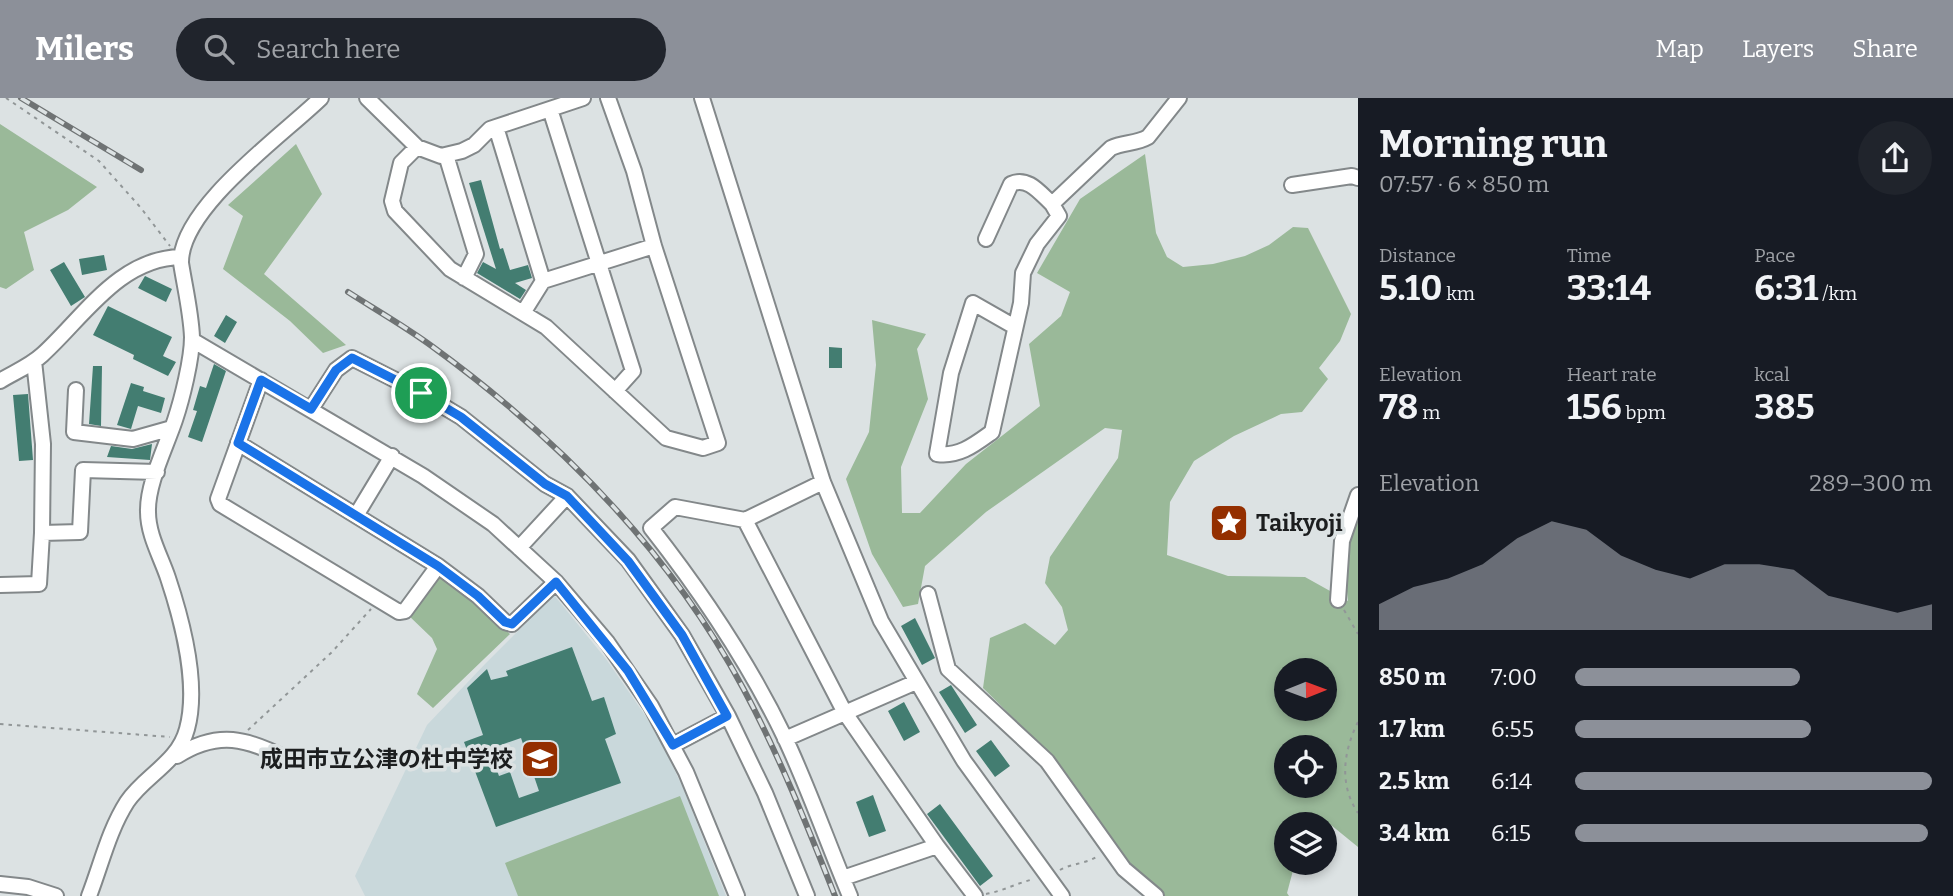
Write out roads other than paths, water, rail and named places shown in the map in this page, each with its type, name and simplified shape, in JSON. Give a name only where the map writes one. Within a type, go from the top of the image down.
[{"type":"street","points":[[170,760],[184,738],[191,700],[187,662],[175,601],[152,535],[148,513],[150,494],[181,403],[192,340],[179,257],[190,234],[218,192],[242,167],[321,98]]},
{"type":"street","points":[[367,98],[417,147],[441,156],[462,152],[474,145],[490,129],[583,98]]},
{"type":"street","points":[[417,147],[401,163],[392,201],[395,211],[450,269],[546,327],[666,438],[703,448],[718,443],[654,246],[634,171],[608,98]]},
{"type":"street","points":[[702,98],[822,482],[881,621],[964,761],[1062,896]]},
{"type":"street","points":[[1052,204],[1111,148],[1148,138],[1180,98]]},
{"type":"street","points":[[550,109],[633,371],[615,391]]},
{"type":"street","points":[[496,127],[543,281]]},
{"type":"street","points":[[446,155],[476,254],[464,278]]},
{"type":"street","points":[[1293,185],[1352,176],[1358,178]]},
{"type":"street","points":[[986,239],[1011,184],[1018,181],[1027,182],[1052,204],[1059,216],[1037,244],[1023,273],[1021,303],[992,432],[953,456],[937,454],[951,373],[973,303],[1015,327]]},
{"type":"street","points":[[523,313],[543,281],[654,246]]},
{"type":"street","points":[[0,381],[39,358],[118,280],[149,264],[179,257]]},
{"type":"street","points":[[192,340],[392,457],[493,524],[556,582],[600,633],[628,671],[673,745],[737,896]]},
{"type":"street","points":[[311,409],[336,370],[352,358],[461,417],[545,484],[567,496],[628,561],[676,626],[727,716],[765,793],[807,896]]},
{"type":"street","points":[[0,585],[38,584],[42,533],[43,444],[34,361]]},
{"type":"street","points":[[261,380],[218,499],[224,506],[399,612],[405,611],[438,566]]},
{"type":"street","points":[[76,390],[74,432],[133,439],[172,428]]},
{"type":"street","points":[[238,443],[438,566],[478,596],[505,622],[512,624],[556,582]]},
{"type":"street","points":[[357,514],[392,457]]},
{"type":"street","points":[[42,533],[80,531],[83,470],[157,472]]},
{"type":"street","points":[[822,482],[745,520],[675,507],[651,528],[695,583],[785,739],[850,896]]},
{"type":"street","points":[[1338,600],[1342,541],[1358,495]]},
{"type":"street","points":[[519,548],[567,496]]},
{"type":"street","points":[[745,520],[845,713],[975,896]]},
{"type":"street","points":[[928,594],[948,668],[1047,761],[1124,869],[1156,896]]},
{"type":"street","points":[[785,739],[916,682]]},
{"type":"street","points":[[673,745],[727,716]]},
{"type":"street","points":[[89,896],[126,803],[138,788],[170,760],[204,741],[218,739],[237,740],[272,751],[289,760]]},
{"type":"street","points":[[843,878],[937,846]]},
{"type":"street","points":[[0,884],[28,887],[56,896]]},
{"type":"railway","points":[[21,98],[141,170]]},
{"type":"railway","points":[[348,292],[433,347],[524,419],[567,458],[645,543],[714,637],[743,688],[781,765],[835,896]]},
{"type":"place","name":"Taikyoji","points":[[1229,523]]},
{"type":"place","name":"成田市立公津の杜中学校","points":[[540,759]]}]
